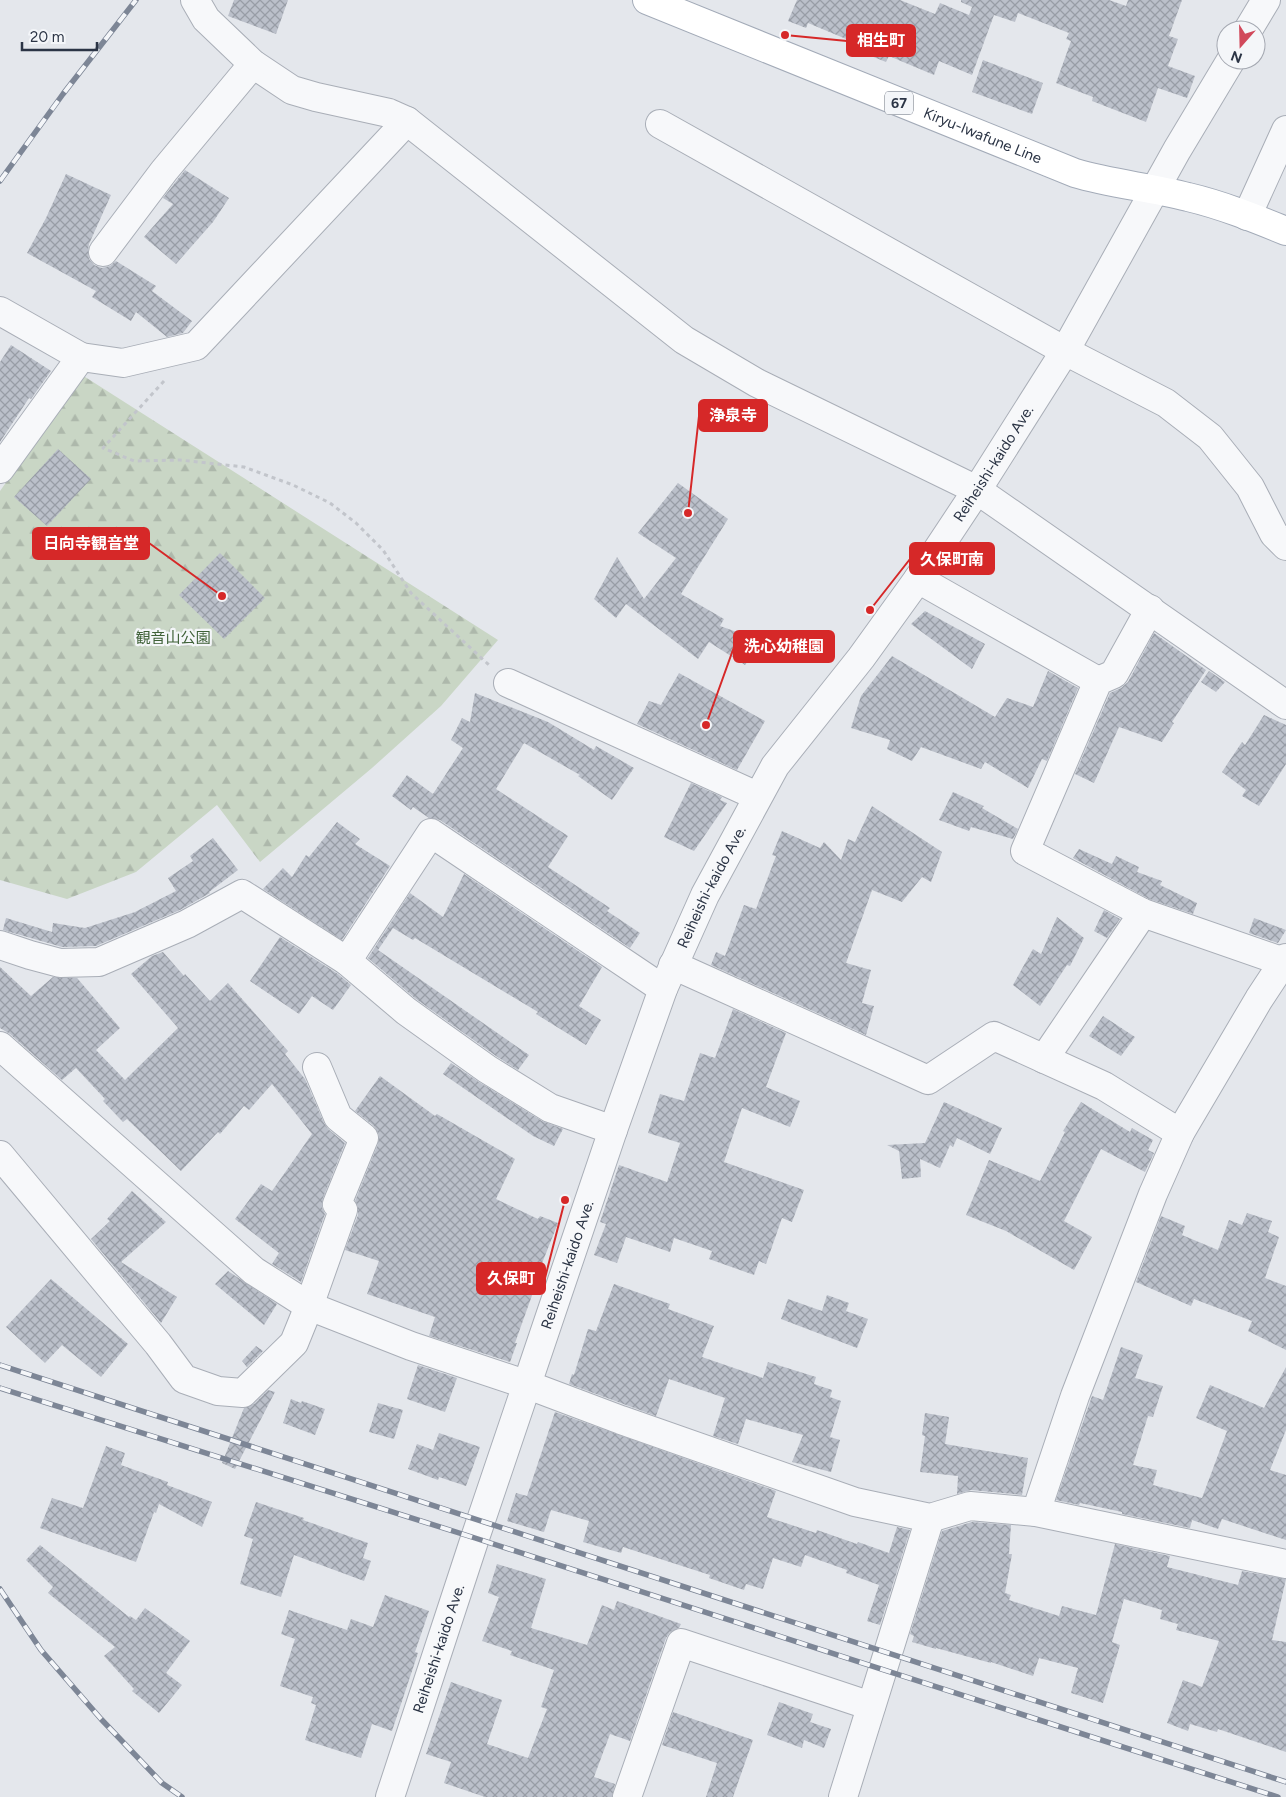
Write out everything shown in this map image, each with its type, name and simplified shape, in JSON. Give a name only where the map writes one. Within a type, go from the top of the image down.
[{"type":"main road","name":"Kiryu-Iwafune Line","points":[[647,0],[1075,173],[1097,180],[1156,190]]},
{"type":"main road","name":"67","points":[[1156,190],[1188,197],[1286,231]]},
{"type":"street","points":[[195,0],[206,19],[253,64],[292,90],[389,113],[407,121],[684,340],[757,383],[978,490],[1286,705]]},
{"type":"street","points":[[1254,20],[1266,0]]},
{"type":"street","points":[[103,252],[164,171],[253,64]]},
{"type":"street","name":"Reiheishi-kaido Ave.","points":[[390,1797],[475,1538],[613,1130],[668,977],[705,895],[757,796],[775,766],[861,658],[918,579],[978,490],[1065,351],[1177,150],[1224,70]]},
{"type":"street","points":[[0,310],[81,357],[123,363],[196,346],[407,121]]},
{"type":"street","points":[[660,124],[1065,351],[1166,403],[1210,437],[1250,487],[1274,534],[1286,546]]},
{"type":"street","points":[[1247,216],[1286,130]]},
{"type":"street","points":[[0,469],[81,357]]},
{"type":"street","points":[[918,579],[1098,681]]},
{"type":"street","points":[[1036,1512],[1075,1396],[1153,1194],[1180,1133],[1259,999],[1285,960],[1143,913],[1025,850],[1098,681],[1114,674],[1150,609]]},
{"type":"street","points":[[508,682],[757,796]]},
{"type":"street","points":[[347,961],[431,833],[668,977],[928,1080],[994,1036],[1104,1086],[1180,1133]]},
{"type":"street","points":[[0,946],[60,963],[99,962],[187,924],[242,894],[347,961],[406,1011],[487,1069],[550,1108],[613,1130]]},
{"type":"street","points":[[1044,1058],[1143,913]]},
{"type":"street","points":[[0,1046],[254,1271],[310,1306],[411,1346],[528,1385],[621,1420],[855,1502],[930,1518],[970,1506],[1036,1512],[1286,1564]]},
{"type":"street","points":[[0,1156],[158,1344],[184,1379],[218,1391],[243,1393],[294,1344],[310,1306],[343,1210],[337,1204],[364,1138],[338,1117],[317,1068]]},
{"type":"street","points":[[843,1797],[930,1518]]},
{"type":"street","points":[[628,1797],[681,1643],[871,1706]]},
{"type":"path","points":[[170,375],[103,448],[134,461],[180,460],[244,467],[330,503],[356,522],[383,550],[411,593],[508,682]]},
{"type":"green space","name":"観音山公園","points":[[82,375],[498,640],[441,706],[372,768],[260,862],[217,805],[136,872],[67,899],[0,880],[0,491]]},
{"type":"building","points":[[234,0],[288,0],[276,34],[228,16]]},
{"type":"building","points":[[797,0],[900,0],[935,14],[940,3],[969,15],[972,7],[961,2],[961,0],[1109,0],[1126,6],[1128,0],[1182,0],[1169,36],[1178,39],[1168,66],[1195,76],[1187,98],[1158,88],[1146,122],[1092,101],[1093,97],[1056,83],[1071,41],[1066,39],[1069,33],[1018,13],[1015,22],[994,15],[972,75],[939,61],[934,75],[889,56],[886,62],[856,50],[858,44],[808,23],[806,28],[788,21]]},
{"type":"building","points":[[983,60],[1043,83],[1032,114],[972,92]]},
{"type":"building","points":[[185,170],[229,198],[213,222],[176,264],[144,237],[173,204],[163,198]]},
{"type":"building","points":[[66,174],[111,195],[89,244],[89,259],[94,265],[102,268],[110,266],[116,261],[156,286],[152,291],[192,321],[183,333],[167,337],[136,312],[131,321],[92,297],[96,291],[27,253],[46,218]]},
{"type":"building","points":[[11,345],[51,371],[31,399],[29,398],[0,442],[0,362]]},
{"type":"building","points":[[58,449],[91,479],[47,526],[14,497]]},
{"type":"building","points":[[678,483],[728,519],[681,594],[724,619],[720,626],[762,641],[745,665],[709,642],[698,659],[626,604],[616,618],[594,599],[617,557],[644,599],[676,558],[638,533]]},
{"type":"building","points":[[220,553],[265,598],[224,639],[179,595]]},
{"type":"building","points":[[925,611],[985,644],[972,669],[911,624]]},
{"type":"building","points":[[1154,633],[1206,670],[1172,722],[1174,723],[1162,742],[1119,727],[1094,783],[1075,774],[1110,693],[1128,682]]},
{"type":"building","points":[[892,656],[995,717],[1007,698],[1033,707],[1048,671],[1078,688],[1047,761],[1042,759],[1028,788],[985,762],[981,769],[921,747],[912,761],[887,749],[890,740],[851,728],[861,696]]},
{"type":"building","points":[[1209,671],[1225,682],[1216,692],[1201,682]]},
{"type":"building","points":[[679,673],[765,721],[737,770],[637,724],[649,701],[661,705]]},
{"type":"building","points":[[475,693],[548,722],[594,750],[596,746],[634,768],[612,800],[578,776],[580,775],[524,743],[496,789],[568,836],[548,867],[610,908],[607,911],[640,933],[630,948],[440,820],[429,818],[413,807],[411,810],[392,796],[407,775],[433,794],[463,748],[451,740],[462,718],[470,722]]},
{"type":"building","points":[[1264,715],[1286,725],[1286,764],[1259,806],[1242,796],[1246,790],[1222,772],[1242,742],[1245,745]]},
{"type":"building","points":[[691,783],[722,797],[720,800],[727,803],[694,851],[664,837]]},
{"type":"building","points":[[953,792],[984,806],[982,808],[1018,829],[1013,839],[971,827],[969,831],[939,820]]},
{"type":"building","points":[[872,806],[942,852],[931,882],[922,877],[902,902],[872,890],[846,963],[871,970],[862,1003],[874,1006],[866,1035],[711,965],[716,952],[725,956],[744,905],[756,909],[776,856],[772,855],[782,831],[820,848],[824,842],[841,860],[848,839],[855,842]]},
{"type":"building","points":[[337,822],[360,839],[355,844],[390,866],[342,940],[263,889],[283,868],[292,877],[306,855],[309,857]]},
{"type":"building","points":[[213,838],[238,870],[210,893],[180,910],[96,946],[62,947],[3,930],[6,918],[52,932],[53,923],[85,928],[135,912],[176,891],[168,878],[193,861],[190,856]]},
{"type":"building","points":[[1079,849],[1112,864],[1116,856],[1139,867],[1137,872],[1162,881],[1160,885],[1197,903],[1193,914],[1149,899],[1073,858]]},
{"type":"building","points":[[464,874],[602,967],[579,1006],[601,1020],[586,1045],[536,1014],[538,1012],[415,938],[413,940],[393,928],[378,950],[529,1055],[518,1070],[416,999],[368,958],[410,893],[443,917]]},
{"type":"building","points":[[1104,910],[1120,919],[1107,938],[1094,931]]},
{"type":"building","points":[[1057,917],[1084,938],[1070,966],[1067,965],[1040,1006],[1013,985],[1033,949],[1041,954]]},
{"type":"building","points":[[1254,918],[1286,930],[1278,943],[1249,933]]},
{"type":"building","points":[[280,937],[338,974],[351,985],[333,1010],[312,996],[299,1014],[250,981]]},
{"type":"building","points":[[163,952],[210,1001],[228,983],[288,1051],[285,1054],[305,1079],[324,1123],[328,1129],[345,1143],[323,1198],[322,1207],[325,1214],[301,1282],[272,1264],[279,1253],[235,1219],[261,1184],[272,1191],[312,1134],[272,1084],[249,1110],[244,1106],[220,1134],[218,1132],[181,1171],[127,1119],[123,1122],[103,1101],[105,1099],[76,1068],[62,1080],[10,1034],[0,1028],[0,967],[31,996],[53,977],[77,978],[120,1028],[96,1050],[125,1080],[178,1028],[131,974],[152,956]]},
{"type":"building","points":[[733,1009],[786,1033],[766,1087],[800,1101],[790,1127],[742,1108],[724,1162],[804,1190],[792,1222],[782,1218],[766,1264],[759,1261],[754,1275],[709,1259],[712,1251],[674,1238],[670,1252],[626,1237],[617,1263],[594,1255],[606,1224],[600,1222],[619,1165],[667,1182],[680,1143],[648,1133],[660,1094],[684,1101],[700,1053],[715,1058]]},
{"type":"building","points":[[1103,1016],[1135,1037],[1121,1056],[1089,1036]]},
{"type":"building","points":[[451,1063],[542,1121],[563,1129],[554,1146],[533,1136],[443,1074]]},
{"type":"building","points":[[380,1076],[435,1116],[437,1114],[515,1159],[496,1199],[538,1219],[540,1216],[558,1223],[533,1286],[535,1287],[510,1362],[429,1336],[435,1317],[367,1294],[379,1261],[345,1250],[358,1215],[358,1207],[355,1201],[378,1144],[379,1135],[374,1126],[355,1111]]},
{"type":"building","points":[[944,1102],[1002,1128],[990,1154],[957,1138],[953,1147],[950,1145],[940,1168],[920,1159],[921,1177],[902,1179],[899,1151],[887,1145],[925,1143]]},
{"type":"building","points":[[1081,1102],[1130,1132],[1132,1128],[1153,1140],[1148,1150],[1154,1153],[1145,1172],[1101,1149],[1064,1221],[1092,1237],[1074,1270],[1006,1231],[966,1215],[989,1160],[1040,1181],[1065,1132],[1063,1131]]},
{"type":"building","points":[[132,1191],[166,1222],[121,1262],[177,1297],[161,1323],[91,1239],[110,1221],[107,1219]]},
{"type":"building","points":[[1247,1213],[1272,1221],[1268,1232],[1279,1237],[1265,1278],[1286,1286],[1286,1350],[1248,1331],[1252,1321],[1194,1299],[1191,1306],[1136,1282],[1161,1216],[1185,1226],[1182,1235],[1218,1250],[1229,1220],[1242,1225]]},
{"type":"building","points":[[228,1271],[277,1304],[264,1325],[215,1284]]},
{"type":"building","points":[[51,1279],[128,1344],[101,1377],[62,1345],[45,1363],[6,1327]]},
{"type":"building","points":[[614,1284],[670,1304],[668,1309],[714,1326],[702,1357],[763,1378],[768,1362],[816,1377],[814,1384],[832,1390],[830,1397],[841,1401],[830,1437],[840,1440],[831,1472],[792,1462],[803,1435],[746,1419],[738,1444],[713,1436],[725,1398],[669,1379],[656,1416],[569,1384],[572,1374],[574,1375],[588,1329],[596,1331]]},
{"type":"building","points":[[827,1295],[849,1303],[846,1311],[868,1319],[857,1348],[781,1319],[788,1299],[822,1311]]},
{"type":"building","points":[[256,1346],[263,1351],[247,1367],[242,1361]]},
{"type":"building","points":[[1121,1347],[1143,1355],[1135,1378],[1163,1386],[1153,1417],[1148,1416],[1133,1465],[1157,1470],[1153,1485],[1202,1498],[1227,1431],[1196,1418],[1210,1385],[1264,1408],[1286,1367],[1286,1430],[1270,1470],[1286,1475],[1286,1540],[1222,1519],[1218,1529],[1192,1520],[1190,1528],[1080,1503],[1079,1505],[1056,1500],[1092,1396],[1103,1400]]},
{"type":"building","points":[[418,1365],[457,1378],[445,1412],[407,1399]]},
{"type":"building","points":[[268,1390],[275,1392],[235,1469],[222,1463],[244,1408],[254,1404]]},
{"type":"building","points":[[291,1399],[325,1409],[315,1435],[283,1423]]},
{"type":"building","points":[[378,1403],[403,1410],[394,1439],[369,1432]]},
{"type":"building","points":[[555,1412],[776,1491],[767,1517],[816,1533],[817,1530],[857,1544],[858,1542],[889,1553],[897,1527],[910,1530],[880,1625],[867,1621],[879,1585],[846,1573],[847,1570],[805,1555],[801,1567],[773,1558],[763,1589],[746,1584],[744,1590],[709,1578],[710,1575],[623,1547],[621,1553],[583,1542],[589,1521],[551,1510],[544,1532],[507,1521],[516,1493],[527,1496]]},
{"type":"building","points":[[925,1413],[949,1417],[945,1444],[1028,1458],[1022,1495],[971,1490],[957,1494],[958,1476],[920,1472],[925,1436],[922,1435]]},
{"type":"building","points":[[439,1433],[480,1447],[466,1486],[439,1477],[438,1480],[408,1469],[417,1444],[433,1450]]},
{"type":"building","points":[[106,1446],[125,1453],[121,1465],[168,1482],[167,1485],[212,1502],[202,1527],[159,1504],[156,1513],[154,1512],[136,1562],[40,1528],[52,1498],[83,1508]]},
{"type":"building","points":[[256,1502],[368,1543],[363,1558],[371,1561],[364,1581],[294,1555],[281,1597],[240,1584],[253,1539],[244,1536]]},
{"type":"building","points":[[972,1522],[1011,1525],[1009,1554],[1012,1554],[1005,1593],[1011,1595],[1009,1600],[1059,1616],[1062,1606],[1096,1615],[1115,1544],[1170,1556],[1167,1567],[1238,1585],[1242,1571],[1286,1579],[1272,1640],[1286,1642],[1286,1752],[1218,1729],[1217,1732],[1190,1724],[1188,1731],[1167,1723],[1183,1680],[1202,1687],[1219,1641],[1176,1630],[1178,1624],[1160,1619],[1162,1610],[1124,1599],[1112,1642],[1120,1645],[1103,1703],[1071,1693],[1078,1668],[1039,1658],[1033,1676],[991,1662],[912,1642],[914,1636],[910,1634],[942,1531]]},
{"type":"building","points":[[40,1545],[129,1617],[136,1620],[145,1608],[190,1641],[166,1673],[182,1685],[159,1713],[132,1691],[134,1689],[104,1656],[115,1647],[48,1593],[53,1587],[26,1560]]},
{"type":"building","points":[[497,1564],[546,1579],[531,1628],[587,1645],[602,1605],[614,1610],[617,1601],[681,1624],[679,1628],[670,1632],[666,1638],[630,1741],[610,1734],[594,1777],[615,1784],[612,1797],[485,1797],[444,1783],[451,1762],[426,1754],[451,1682],[502,1700],[487,1744],[528,1758],[547,1709],[541,1707],[554,1670],[510,1655],[512,1651],[482,1641],[499,1597],[488,1593]]},
{"type":"building","points":[[385,1595],[429,1611],[415,1652],[418,1653],[392,1731],[372,1724],[361,1758],[305,1740],[316,1705],[311,1703],[313,1697],[280,1686],[295,1639],[281,1634],[289,1610],[347,1630],[351,1619],[373,1627]]},
{"type":"building","points":[[779,1702],[813,1714],[810,1722],[831,1729],[824,1748],[804,1740],[802,1748],[767,1735]]},
{"type":"building","points":[[673,1712],[753,1740],[733,1797],[706,1797],[717,1763],[662,1745]]},
{"type":"railway","points":[[0,181],[63,94],[136,0]]},
{"type":"railway","points":[[0,1365],[1286,1782]]},
{"type":"railway","points":[[0,1388],[475,1538],[1278,1797]]},
{"type":"railway","points":[[0,1589],[41,1650],[101,1719],[162,1783],[182,1797]]},
{"type":"place","name":"相生町","points":[[785,35]]},
{"type":"place","name":"浄泉寺","points":[[688,513]]},
{"type":"place","name":"日向寺観音堂","points":[[222,596]]},
{"type":"place","name":"久保町南","points":[[870,610]]},
{"type":"place","name":"洗心幼稚園","points":[[706,725]]},
{"type":"place","name":"久保町","points":[[565,1200]]}]
